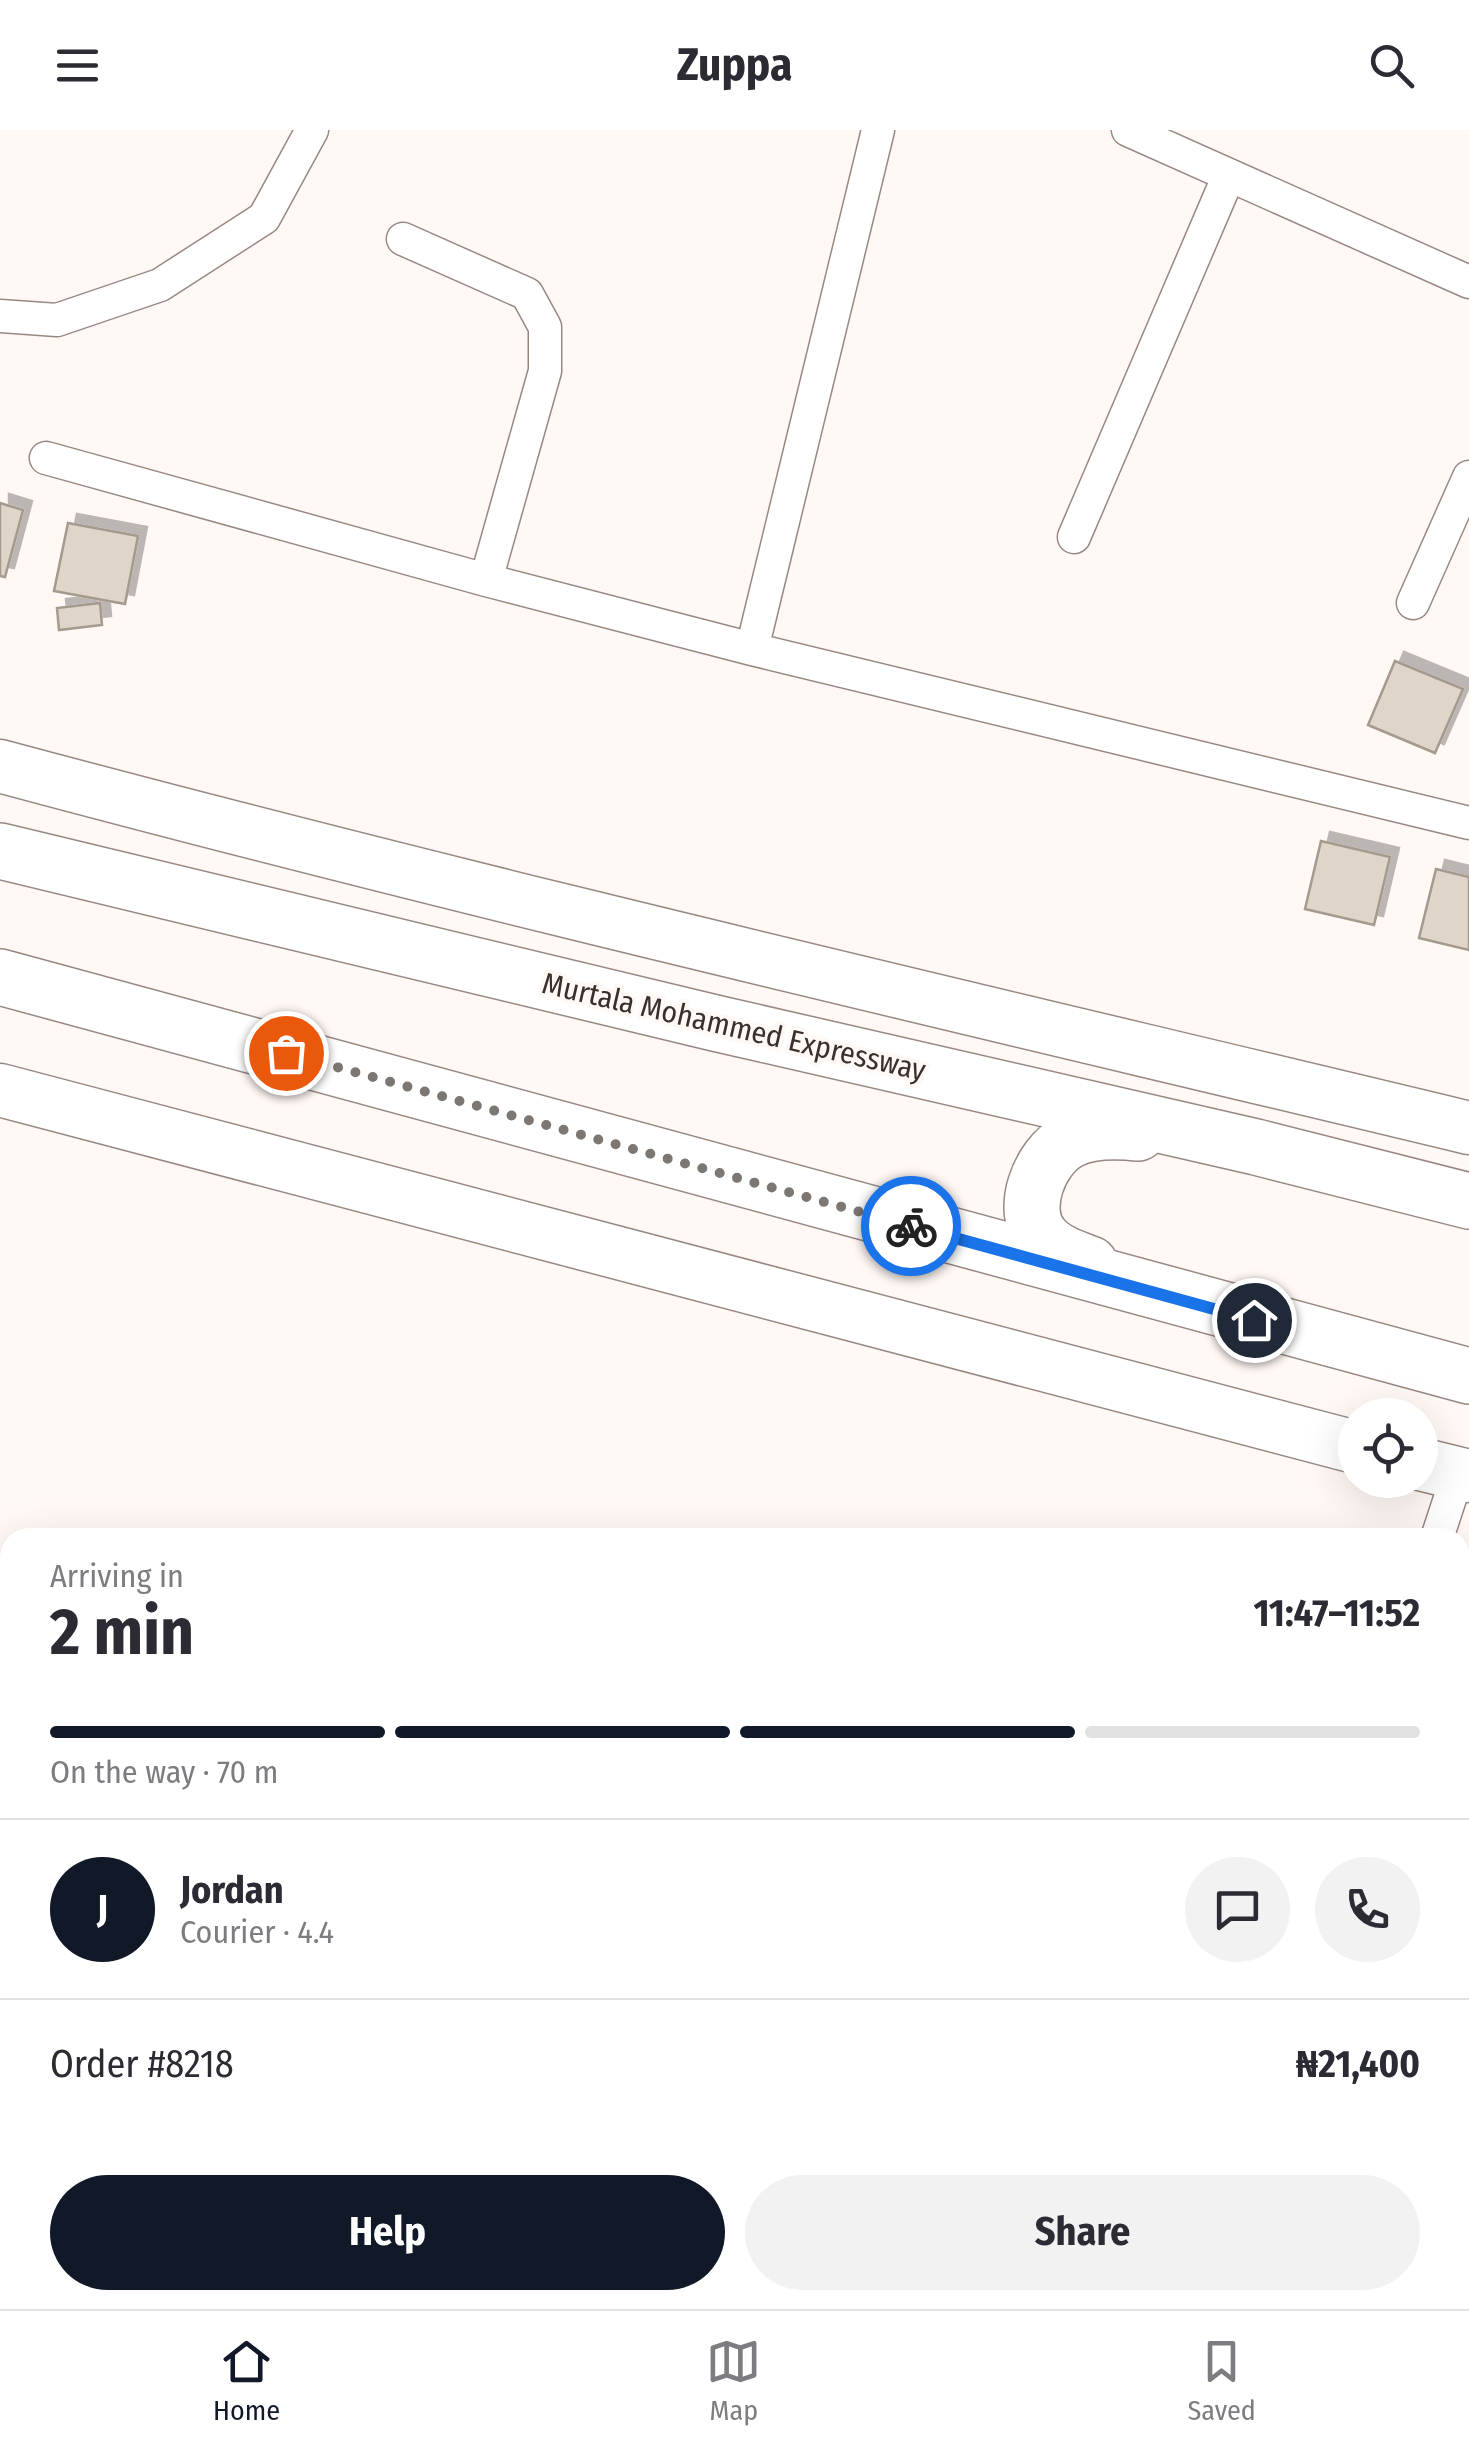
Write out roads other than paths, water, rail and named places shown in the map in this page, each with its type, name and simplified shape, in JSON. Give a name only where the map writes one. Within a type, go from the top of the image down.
[{"type":"highway","name":"Murtala Mohammed Expressway","points":[[0,851],[738,1029],[1256,1147],[1469,1201]]},
{"type":"highway","points":[[0,977],[1469,1376]]},
{"type":"highway","points":[[0,1006],[171,1021]]},
{"type":"highway","points":[[1189,1302],[1063,1254],[1044,1240],[1034,1226],[1031,1204],[1037,1182],[1049,1159],[1065,1143],[1088,1133],[1126,1132],[1256,1147]]},
{"type":"main road","points":[[0,766],[582,915],[1469,1128]]},
{"type":"main road","points":[[0,1090],[1338,1443]]},
{"type":"street","points":[[0,316],[57,320],[160,285],[264,218],[312,130]]},
{"type":"street","points":[[752,649],[878,130]]},
{"type":"street","points":[[1128,130],[1469,282]]},
{"type":"street","points":[[1074,537],[1228,175]]},
{"type":"street","points":[[404,239],[527,294],[545,327],[546,370],[486,580]]},
{"type":"street","points":[[46,458],[752,649],[1469,823]]},
{"type":"street","points":[[1413,603],[1469,477]]},
{"type":"street","points":[[1440,1528],[1449,1471]]}]
